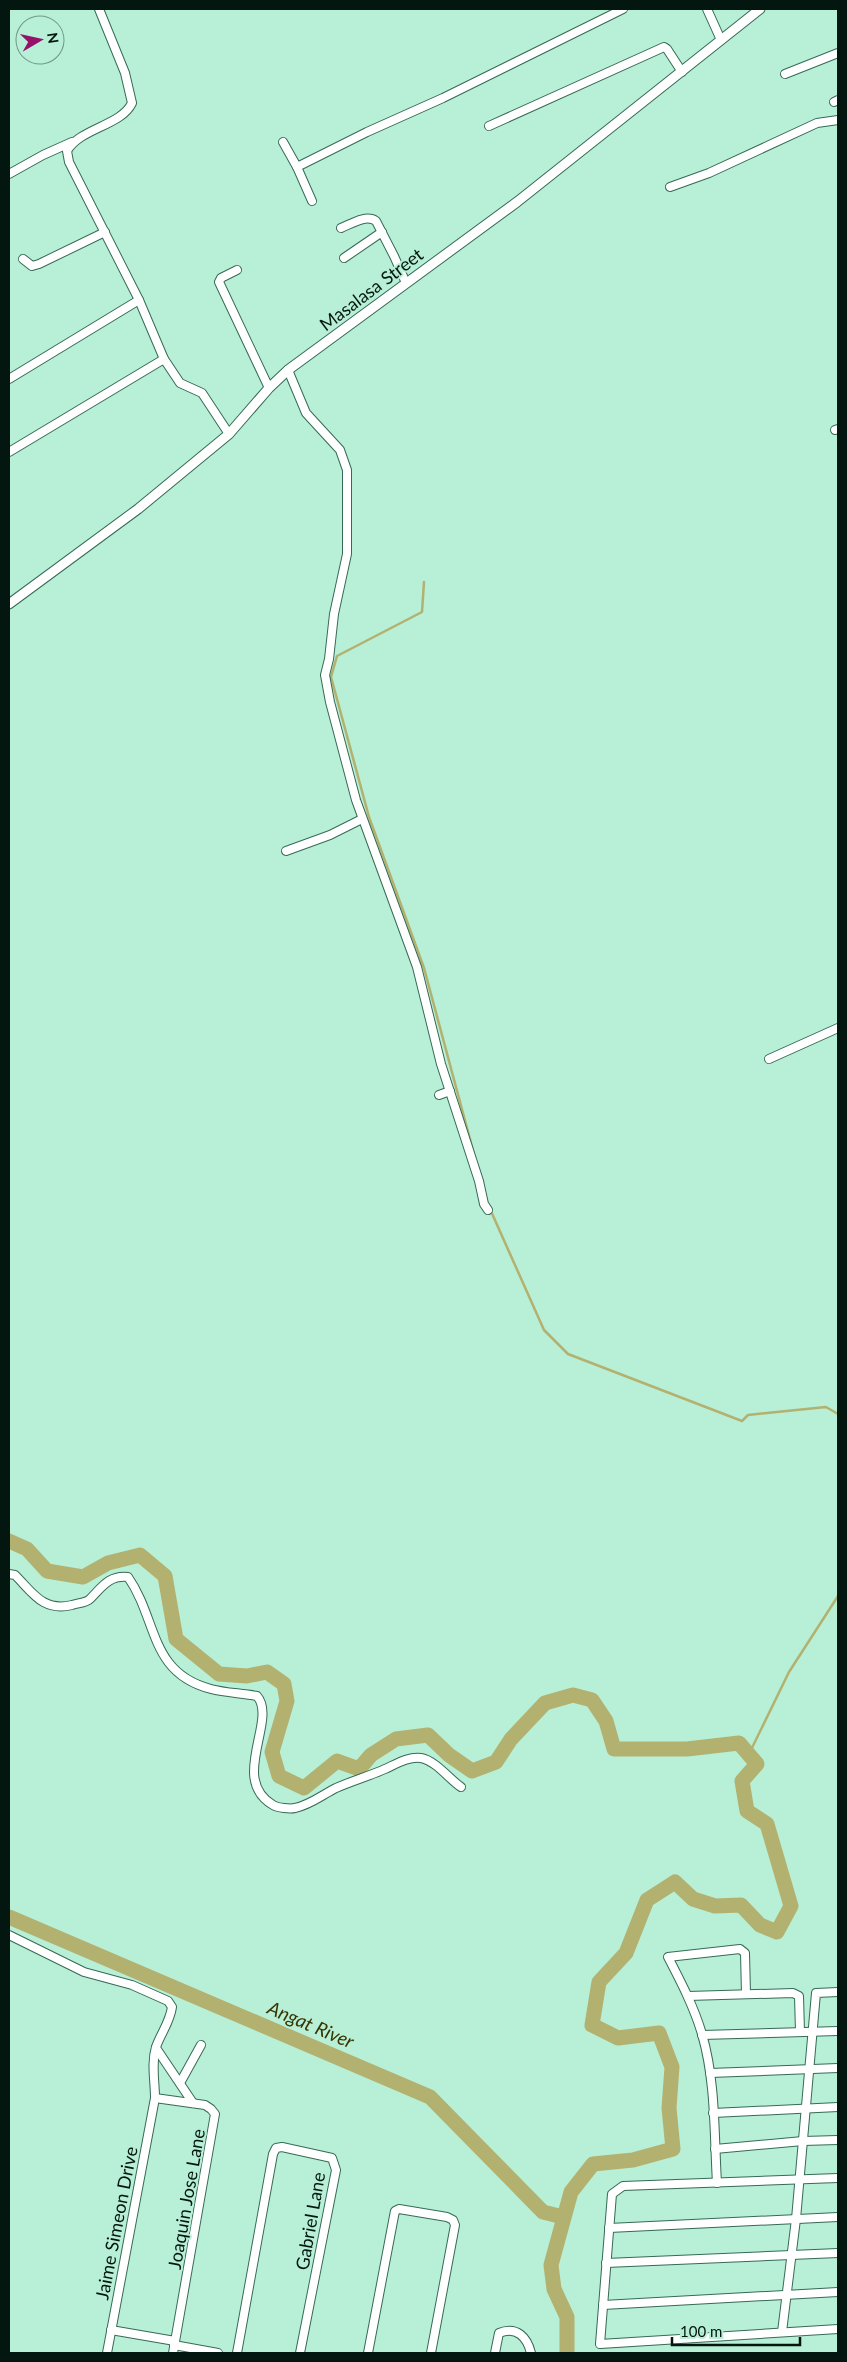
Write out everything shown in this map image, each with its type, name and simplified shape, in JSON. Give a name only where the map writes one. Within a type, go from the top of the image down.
[{"type":"street","points":[[9,174],[124,113],[132,103],[125,73],[99,9]]},
{"type":"street","points":[[296,167],[359,135],[443,98],[623,9]]},
{"type":"street","points":[[707,9],[721,40]]},
{"type":"street","name":"Masalasa Street","points":[[9,604],[138,509],[229,434],[269,388],[288,370],[517,202],[760,9]]},
{"type":"street","points":[[488,126],[664,47],[668,48],[682,72]]},
{"type":"street","points":[[785,74],[838,53]]},
{"type":"street","points":[[670,187],[709,173],[817,123],[838,120]]},
{"type":"street","points":[[72,142],[67,151],[69,162],[139,300],[164,359],[180,383],[202,393],[229,434]]},
{"type":"street","points":[[283,142],[312,201]]},
{"type":"street","points":[[341,228],[365,219],[372,219],[382,232],[406,283]]},
{"type":"street","points":[[23,259],[32,266],[39,264],[105,232]]},
{"type":"street","points":[[344,258],[382,232]]},
{"type":"street","points":[[237,270],[221,278],[219,282],[269,388]]},
{"type":"street","points":[[9,379],[139,300]]},
{"type":"street","points":[[9,452],[164,359]]},
{"type":"street","points":[[288,370],[306,413],[340,450],[346,465],[346,554],[334,614],[326,680],[362,819],[417,967],[450,1091],[479,1181],[484,1204],[488,1210]]},
{"type":"street","points":[[286,851],[314,842],[362,819]]},
{"type":"street","points":[[769,1059],[838,1028]]},
{"type":"street","points":[[439,1095],[450,1091]]},
{"type":"street","points":[[9,1574],[15,1574],[40,1601],[52,1607],[68,1606],[88,1601],[108,1580],[121,1576],[128,1577],[155,1641],[170,1665],[183,1679],[212,1690],[257,1696],[262,1702],[263,1712],[253,1769],[256,1784],[263,1796],[273,1806],[292,1809],[305,1805],[334,1789],[405,1760],[421,1758],[433,1763],[461,1787]]},
{"type":"street","name":"Jaime Simeon Drive","points":[[9,1935],[84,1972],[132,1985],[168,2000],[172,2007],[171,2017],[156,2048],[153,2076],[155,2098],[107,2353]]},
{"type":"street","points":[[717,2183],[710,2073],[702,2035],[688,1996],[668,1957],[740,1950],[745,1953],[746,1994]]},
{"type":"street","points":[[782,2332],[788,2295],[804,2141],[816,1993],[838,1992]]},
{"type":"street","points":[[688,1996],[793,1993],[798,1996],[800,2032]]},
{"type":"street","points":[[702,2035],[838,2031]]},
{"type":"street","points":[[180,2083],[202,2045]]},
{"type":"street","points":[[156,2048],[193,2102]]},
{"type":"street","points":[[710,2073],[838,2068]]},
{"type":"street","name":"Joaquin Jose Lane","points":[[155,2098],[193,2102],[212,2108],[215,2114],[215,2123],[174,2346]]},
{"type":"street","points":[[713,2113],[838,2107]]},
{"type":"street","points":[[715,2149],[838,2140]]},
{"type":"street","name":"Gabriel Lane","points":[[237,2353],[273,2154],[276,2148],[282,2147],[332,2158],[336,2170],[300,2353]]},
{"type":"street","points":[[838,2178],[623,2186],[612,2194],[600,2344],[838,2329]]},
{"type":"street","points":[[368,2353],[395,2211],[399,2209],[447,2217],[453,2220],[455,2225],[431,2353]]},
{"type":"street","points":[[609,2228],[838,2217]]},
{"type":"street","points":[[606,2263],[838,2253]]},
{"type":"street","points":[[603,2305],[838,2292]]},
{"type":"street","points":[[111,2330],[174,2346],[218,2353]]},
{"type":"street","points":[[495,2353],[499,2333],[506,2330],[517,2332],[528,2341],[531,2353]]},
{"type":"waterway","points":[[424,582],[422,612],[337,656],[331,677],[369,817],[424,968],[474,1154]]},
{"type":"waterway","points":[[490,1209],[544,1330],[568,1354],[742,1421],[748,1415],[826,1407],[838,1414]]},
{"type":"waterway","points":[[9,1541],[27,1549],[47,1571],[83,1577],[108,1563],[140,1555],[165,1576],[176,1639],[219,1674],[247,1676],[267,1672],[284,1684],[287,1701],[272,1752],[279,1776],[304,1788],[337,1761],[359,1769],[371,1755],[396,1739],[428,1735],[449,1755],[472,1771],[496,1762],[511,1739],[545,1703],[573,1695],[592,1700],[606,1721],[614,1749],[687,1749],[739,1743],[757,1764],[742,1781],[747,1811],[767,1824],[791,1906],[777,1932],[760,1925],[741,1905],[715,1906],[693,1899],[675,1882],[647,1900],[626,1953],[599,1982],[592,2025],[618,2038],[659,2033],[672,2067],[669,2108],[673,2149],[633,2160],[593,2164],[571,2192],[551,2265],[554,2289],[567,2317],[567,2353]]},
{"type":"waterway","points":[[749,1754],[789,1672],[838,1596]]},
{"type":"waterway","name":"Angat River","points":[[9,1917],[430,2097],[543,2212],[563,2217]]}]
